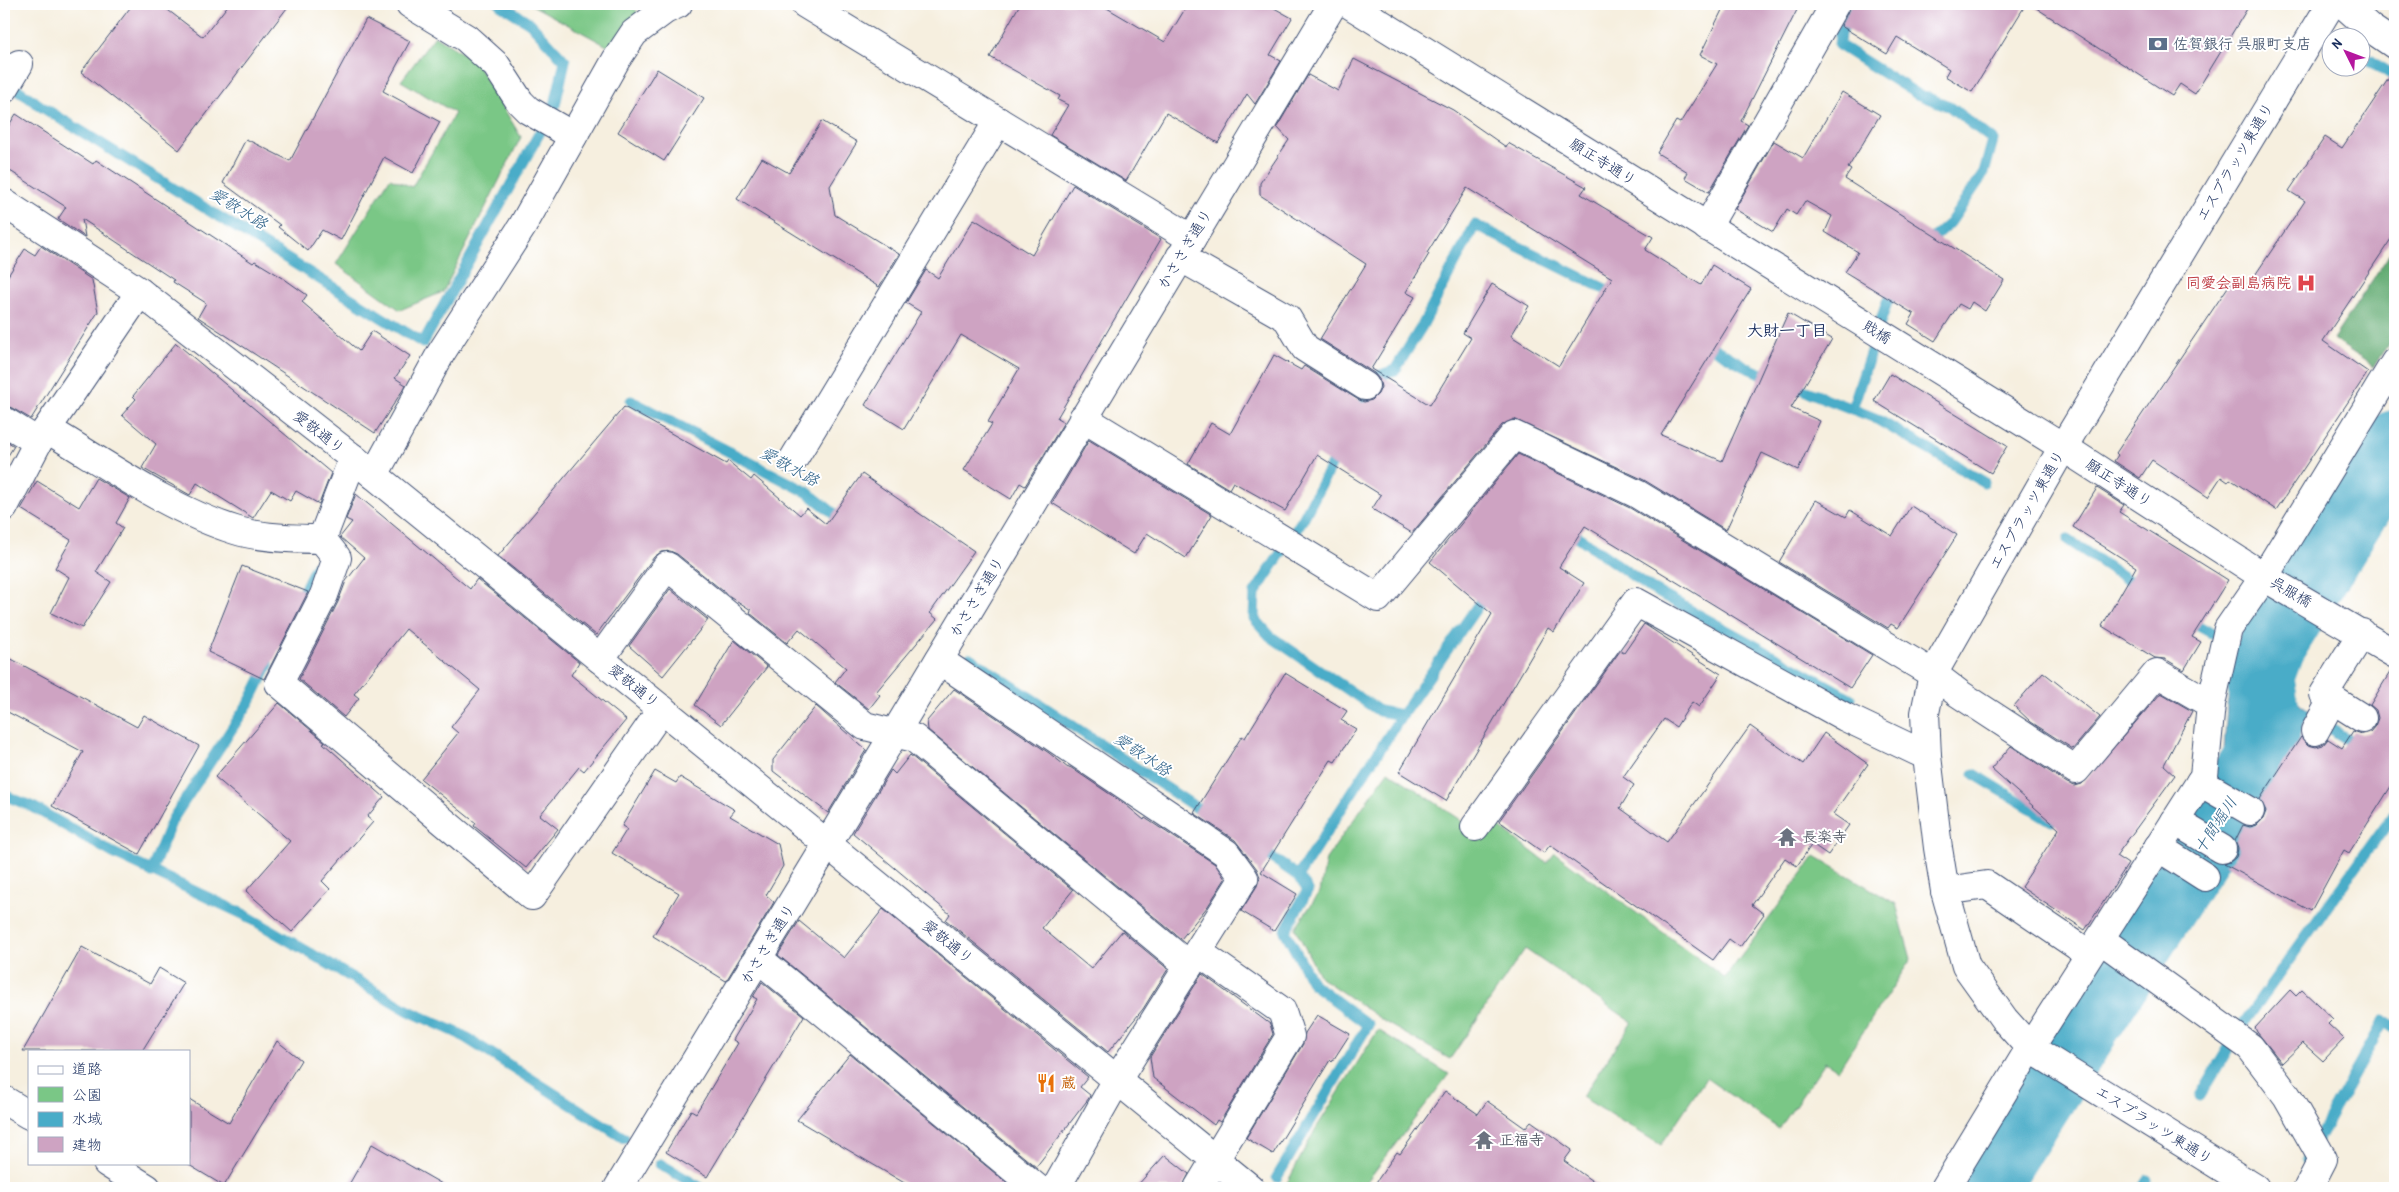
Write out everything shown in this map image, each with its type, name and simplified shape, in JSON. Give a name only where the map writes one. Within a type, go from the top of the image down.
[{"type":"street","points":[[410,4],[466,38],[496,65],[520,102],[528,110],[564,131]]},
{"type":"street","points":[[322,539],[364,467],[441,353],[522,227],[564,131],[634,33],[665,10],[678,4]]},
{"type":"street","points":[[805,4],[998,121],[1186,248],[1287,318],[1305,348],[1365,386]]},
{"type":"street","name":"かささぎ通り","points":[[618,1188],[759,959],[1333,4]]},
{"type":"street","name":"願正寺通り","points":[[1349,4],[1858,320]]},
{"type":"street","points":[[1707,227],[1835,4]]},
{"type":"street","name":"エスプラッツ東通り","points":[[2255,1188],[2030,1048],[2004,1019],[1966,966],[1946,891],[1938,848],[1927,756],[1925,713],[1933,674],[2063,447],[2331,4]]},
{"type":"street","points":[[2343,4],[2370,28],[2395,45]]},
{"type":"street","points":[[4,89],[19,64]]},
{"type":"street","points":[[793,460],[998,121]]},
{"type":"street","name":"愛敬通り","points":[[4,203],[140,292],[364,467],[1250,1188]]},
{"type":"street","points":[[4,507],[43,436],[140,292]]},
{"type":"street","name":"戝橋","points":[[1858,320],[1896,344]]},
{"type":"street","name":"願正寺通り","points":[[1896,344],[2063,447],[2264,577]]},
{"type":"street","points":[[1944,1188],[2094,946],[2204,776],[2211,704],[2228,629],[2264,577],[2395,362]]},
{"type":"street","points":[[1083,418],[1378,598],[1514,435],[1637,494],[1933,674],[1958,693],[2076,770],[2157,673],[2211,704]]},
{"type":"street","points":[[4,421],[43,436],[184,510],[236,531],[297,539],[322,539]]},
{"type":"street","points":[[322,539],[337,558],[324,594],[279,683],[532,896],[662,709]]},
{"type":"street","points":[[600,659],[667,566],[865,726],[914,738],[1194,959],[1282,1011],[1290,1036],[1198,1188]]},
{"type":"street","name":"呉服橋","points":[[2264,577],[2362,634]]},
{"type":"street","points":[[1475,827],[1636,602],[1845,717],[1927,756]]},
{"type":"street","points":[[2362,718],[2324,694],[2362,634],[2395,654]]},
{"type":"street","points":[[939,660],[1226,852],[1244,878],[1117,1080],[1056,1188]]},
{"type":"street","points":[[2315,731],[2332,700]]},
{"type":"street","points":[[2200,782],[2250,811]]},
{"type":"street","points":[[2175,821],[2222,849]]},
{"type":"street","points":[[2158,848],[2205,877]]},
{"type":"street","points":[[1946,891],[1987,885],[2094,946],[2143,970],[2250,1047],[2287,1096],[2323,1159],[2308,1188]]},
{"type":"street","points":[[759,959],[1037,1188]]},
{"type":"street","points":[[4,1100],[28,1114]]},
{"type":"street","points":[[109,1164],[147,1188]]},
{"type":"green space","points":[[530,4],[632,4],[638,13],[609,47]]},
{"type":"green space","points":[[435,36],[475,61],[521,137],[443,292],[400,310],[336,264],[390,178],[412,187],[455,113],[401,81]]},
{"type":"green space","points":[[2395,246],[2395,333],[2374,367],[2333,339]]},
{"type":"green space","points":[[1388,771],[1488,838],[1498,826],[1547,863],[1555,853],[1725,978],[1815,856],[1896,904],[1911,959],[1838,1070],[1825,1062],[1779,1129],[1706,1078],[1661,1145],[1582,1097],[1632,1022],[1525,949],[1450,1059],[1388,1024],[1320,977],[1295,928],[1320,892],[1326,859]]},
{"type":"green space","points":[[1378,1030],[1449,1074],[1362,1188],[1293,1188],[1287,1183],[1315,1130]]},
{"type":"water","points":[[2395,409],[2395,468],[2325,584],[2298,567]]},
{"type":"water","points":[[2260,609],[2276,611],[2294,624],[2298,633],[2298,643],[2292,688],[2297,701],[2311,712],[2252,802],[2218,780],[2224,751],[2227,705],[2240,651],[2243,640]]},
{"type":"water","points":[[2166,866],[2195,884],[2145,957],[2125,944],[2122,925]]},
{"type":"water","points":[[2102,962],[2111,962],[2133,978],[2097,1035],[2067,1015]]},
{"type":"water","points":[[2014,1101],[2049,1119],[2005,1188],[1961,1188]]},
{"type":"building","points":[[133,4],[160,4],[203,37],[229,4],[290,4],[179,150],[81,72]]},
{"type":"building","points":[[1020,4],[1100,4],[1165,42],[1188,4],[1267,4],[1292,18],[1270,55],[1281,61],[1255,104],[1247,94],[1218,143],[1166,113],[1126,181],[1050,135],[1068,105],[1058,100],[1060,96],[990,57]]},
{"type":"building","points":[[1725,4],[1800,4],[1741,121],[1748,125],[1709,192],[1685,178],[1688,172],[1657,153],[1676,121],[1680,123],[1717,64],[1700,55]]},
{"type":"building","points":[[1851,4],[2026,4],[1972,92],[1945,76],[1949,69],[1897,37],[1887,54],[1841,26]]},
{"type":"building","name":"佐賀銀行 呉服町支店","points":[[2030,4],[2250,4],[2195,94],[2180,84],[2172,96]]},
{"type":"building","points":[[366,19],[410,41],[383,91],[440,122],[413,173],[384,157],[341,240],[322,230],[308,251],[278,227],[280,225],[223,183],[246,139],[290,161]]},
{"type":"building","points":[[1354,59],[1453,110],[1506,147],[1508,143],[1586,187],[1581,194],[1653,237],[1645,250],[1701,285],[1712,265],[1751,289],[1661,435],[1722,461],[1788,313],[1832,339],[1791,408],[1820,421],[1798,470],[1762,453],[1726,530],[1644,480],[1514,419],[1502,425],[1412,533],[1372,509],[1381,495],[1317,455],[1285,511],[1233,482],[1229,489],[1188,464],[1211,423],[1230,434],[1274,355],[1301,370],[1304,366],[1364,402],[1372,400],[1378,394],[1381,387],[1379,379],[1374,373],[1320,339],[1366,264],[1260,195],[1260,183],[1289,140],[1277,127],[1308,75],[1338,91]],"holes":[[[1467,188],[1612,278],[1559,366],[1511,336],[1529,306],[1492,284],[1463,333],[1471,338],[1430,405],[1371,369],[1415,297],[1406,292],[1429,254],[1427,253]]]},
{"type":"building","points":[[657,69],[704,98],[664,161],[618,132]]},
{"type":"building","name":"同愛会副島病院","points":[[2395,69],[2395,233],[2323,341],[2368,372],[2276,510],[2230,479],[2228,482],[2221,477],[2208,497],[2152,460],[2140,478],[2114,461],[2118,455],[2116,453],[2234,278],[2247,287],[2305,201],[2289,191],[2325,137],[2342,148]]},
{"type":"building","points":[[1842,92],[1880,115],[1848,168],[1851,170],[1845,179],[2004,280],[1985,311],[1972,302],[1968,309],[1959,304],[1935,341],[1908,324],[1914,314],[1845,272],[1858,252],[1825,232],[1832,216],[1805,201],[1796,215],[1787,209],[1773,232],[1735,209],[1774,141],[1803,158]]},
{"type":"building","points":[[16,114],[93,164],[96,160],[253,263],[255,261],[283,278],[307,295],[302,302],[359,351],[372,331],[410,356],[395,378],[406,385],[375,433],[198,317],[206,303],[173,282],[174,280],[82,219],[85,237],[58,219],[66,207],[4,167],[4,133]]},
{"type":"building","points":[[822,121],[857,142],[830,186],[835,215],[899,254],[879,287],[737,199],[762,158],[789,173]]},
{"type":"building","points":[[1073,185],[1161,239],[1057,418],[1064,422],[1025,486],[1020,483],[1011,499],[964,470],[992,424],[988,422],[1019,369],[961,335],[904,429],[865,405],[921,312],[906,303],[926,270],[938,278],[974,219],[1032,255]]},
{"type":"building","points":[[41,246],[92,280],[98,312],[31,419],[4,405],[4,282],[25,249],[35,255]]},
{"type":"building","points":[[176,343],[331,473],[319,504],[296,491],[290,501],[271,490],[253,518],[197,483],[190,495],[142,468],[156,444],[122,415],[136,399],[133,396]]},
{"type":"building","points":[[1890,374],[2007,446],[1991,473],[1874,401]]},
{"type":"building","points":[[624,407],[726,464],[728,461],[751,480],[754,476],[800,515],[806,508],[826,524],[862,474],[974,551],[930,613],[937,619],[876,692],[880,695],[869,709],[835,682],[846,668],[799,629],[787,643],[750,613],[751,610],[728,595],[677,554],[670,551],[661,552],[654,557],[596,635],[498,556]]},
{"type":"building","points":[[4,439],[14,446],[4,462]]},
{"type":"building","points":[[1089,440],[1212,515],[1186,558],[1147,533],[1134,554],[1052,503]]},
{"type":"building","points":[[1518,454],[1630,508],[1872,655],[1850,688],[1585,526],[1559,567],[1584,583],[1554,632],[1548,628],[1446,801],[1399,772],[1492,614],[1430,562]]},
{"type":"building","points":[[96,478],[130,498],[116,523],[123,528],[96,572],[111,582],[82,628],[51,613],[69,577],[55,568],[71,540],[21,509],[37,481],[79,507]]},
{"type":"building","points":[[2097,488],[2124,505],[2119,512],[2228,580],[2192,637],[2201,642],[2184,670],[2165,659],[2155,658],[2102,626],[2136,567],[2073,527]]},
{"type":"building","points":[[356,494],[470,589],[477,579],[579,662],[571,675],[626,720],[584,771],[579,767],[540,815],[558,829],[526,868],[474,826],[476,823],[421,779],[458,733],[451,727],[480,690],[406,629],[354,694],[359,698],[344,717],[299,679],[338,602],[346,581],[364,558],[340,537],[352,522],[346,519]]},
{"type":"building","points":[[1816,500],[1846,517],[1850,510],[1892,536],[1911,506],[1957,535],[1898,628],[1891,624],[1888,628],[1779,562]]},
{"type":"building","points":[[242,566],[308,592],[264,679],[208,652]]},
{"type":"building","points":[[670,589],[708,620],[663,676],[629,646]]},
{"type":"building","points":[[1644,624],[1721,674],[1699,707],[1692,702],[1676,727],[1664,719],[1623,777],[1634,785],[1620,808],[1667,842],[1750,726],[1803,764],[1824,733],[1868,764],[1833,814],[1849,825],[1828,855],[1812,844],[1797,866],[1785,858],[1752,905],[1764,914],[1740,947],[1729,939],[1713,960],[1550,845],[1544,853],[1499,821],[1620,651],[1624,653]]},
{"type":"building","points":[[734,640],[767,667],[721,725],[695,705]]},
{"type":"building","points":[[4,655],[137,727],[144,715],[199,746],[139,854],[52,806],[83,752],[4,710]]},
{"type":"building","points":[[2392,669],[2395,670],[2395,780],[2349,853],[2344,850],[2311,911],[2224,864],[2236,857],[2238,849],[2235,841],[2243,825],[2250,827],[2257,825],[2263,819],[2266,811],[2260,799],[2301,737],[2308,745],[2316,747],[2323,745],[2328,739],[2342,748],[2353,731],[2362,734],[2370,732],[2378,718],[2376,710],[2370,705]]},
{"type":"building","points":[[2043,672],[2100,717],[2073,749],[2031,722],[2014,706]]},
{"type":"building","points":[[1285,673],[1347,711],[1341,720],[1356,729],[1335,762],[1331,760],[1261,872],[1297,894],[1274,931],[1241,911],[1257,886],[1260,877],[1257,869],[1235,840],[1194,813],[1242,736],[1245,738]]},
{"type":"building","points":[[954,689],[1049,753],[1068,768],[1070,767],[1126,805],[1144,820],[1145,818],[1215,864],[1225,879],[1208,906],[1181,939],[928,730],[927,721]]},
{"type":"building","points":[[2161,693],[2192,711],[2164,765],[2175,775],[2116,856],[2128,864],[2085,930],[2021,887],[2059,829],[1991,769],[2011,746],[2067,783],[2075,786],[2082,784]]},
{"type":"building","points":[[279,703],[325,742],[323,743],[384,797],[367,817],[373,822],[322,881],[330,889],[292,932],[246,891],[290,841],[215,777]]},
{"type":"building","points":[[816,706],[866,750],[828,813],[773,771],[773,760]]},
{"type":"building","points":[[910,755],[1073,890],[1042,928],[1091,969],[1122,931],[1168,969],[1143,1009],[1108,1052],[946,920],[950,914],[853,833],[891,770],[895,774]]},
{"type":"building","points":[[655,771],[676,783],[680,777],[735,810],[730,816],[778,844],[783,866],[766,895],[774,902],[726,981],[653,936],[679,893],[612,853],[627,829],[622,826]]},
{"type":"building","points":[[883,909],[1088,1077],[1080,1087],[1090,1095],[1089,1098],[1036,1167],[778,955],[799,921],[844,958]]},
{"type":"building","points":[[82,947],[150,984],[159,968],[184,983],[143,1050],[23,1051]]},
{"type":"building","points":[[1202,974],[1270,1024],[1273,1034],[1220,1122],[1217,1120],[1214,1125],[1153,1078],[1150,1057]]},
{"type":"building","points":[[762,982],[804,1016],[707,1177],[666,1152],[691,1110],[696,1113],[738,1043],[733,1040],[757,999],[753,997]]},
{"type":"building","points":[[2290,990],[2296,996],[2302,990],[2333,1019],[2328,1024],[2344,1039],[2323,1061],[2303,1043],[2282,1063],[2255,1028]]},
{"type":"building","points":[[1317,1015],[1350,1034],[1332,1062],[1330,1060],[1273,1154],[1246,1138],[1303,1044],[1305,1033]]},
{"type":"building","points":[[277,1041],[301,1060],[224,1186],[189,1165],[190,1100],[229,1123]]},
{"type":"building","points":[[850,1054],[1013,1188],[913,1188],[797,1120]]},
{"type":"building","name":"正福寺","points":[[1445,1091],[1478,1114],[1487,1101],[1525,1128],[1531,1121],[1572,1150],[1564,1161],[1602,1188],[1372,1188],[1397,1152],[1400,1154]]},
{"type":"building","points":[[372,1144],[449,1188],[347,1188]]},
{"type":"building","points":[[1165,1155],[1189,1174],[1182,1188],[1135,1188]]},
{"type":"waterway","name":"愛敬水路","points":[[7,82],[42,107],[423,343],[555,105],[565,61],[530,23],[500,4]]},
{"type":"waterway","points":[[1857,4],[1840,33],[1839,45],[1917,94],[1949,106],[1993,140],[1984,173],[1950,223],[1925,248]]},
{"type":"waterway","points":[[2372,62],[2395,77]]},
{"type":"waterway","points":[[1358,414],[1378,376],[1395,370],[1422,326],[1475,225],[1619,296]]},
{"type":"waterway","points":[[1852,409],[1887,302],[1897,288]]},
{"type":"waterway","points":[[1701,341],[1750,369],[1875,418],[1984,482]]},
{"type":"waterway","name":"愛敬水路","points":[[631,401],[807,492],[846,523]]},
{"type":"waterway","name":"十間堀川","points":[[1983,1188],[2257,759],[2268,724],[2260,677],[2271,647],[2395,444]]},
{"type":"waterway","points":[[1298,876],[1402,715],[1379,711],[1270,636],[1254,618],[1255,593],[1303,519],[1339,450]]},
{"type":"waterway","points":[[1566,528],[1650,588],[1850,698]]},
{"type":"waterway","points":[[2068,540],[2140,588]]},
{"type":"waterway","points":[[298,603],[316,566]]},
{"type":"waterway","points":[[1402,715],[1488,591]]},
{"type":"waterway","points":[[2186,619],[2253,656]]},
{"type":"waterway","name":"愛敬水路","points":[[970,658],[1209,816]]},
{"type":"waterway","points":[[151,872],[172,820],[250,701],[268,665]]},
{"type":"waterway","points":[[2319,722],[2361,747]]},
{"type":"waterway","points":[[1974,774],[2052,821]]},
{"type":"waterway","points":[[4,795],[33,807],[113,853],[245,915],[409,1011],[460,1034],[624,1138]]},
{"type":"waterway","points":[[2200,1096],[2241,1027],[2395,812]]},
{"type":"waterway","points":[[1258,848],[1298,876],[1308,890],[1285,931],[1313,984],[1368,1025],[1277,1177]]},
{"type":"waterway","points":[[2306,1160],[2384,1021],[2395,1029]]},
{"type":"waterway","points":[[660,1164],[701,1188]]},
{"type":"waterway","points":[[2142,1188],[2147,1180]]},
{"type":"place","name":"佐賀銀行 呉服町支店","points":[[2158,44]]},
{"type":"place","name":"同愛会副島病院","points":[[2306,283]]},
{"type":"place","name":"長楽寺","points":[[1787,837]]},
{"type":"place","name":"蔵","points":[[1046,1083]]},
{"type":"place","name":"正福寺","points":[[1484,1140]]},
{"type":"district","name":"大財一丁目","points":[[1787,330]]}]
